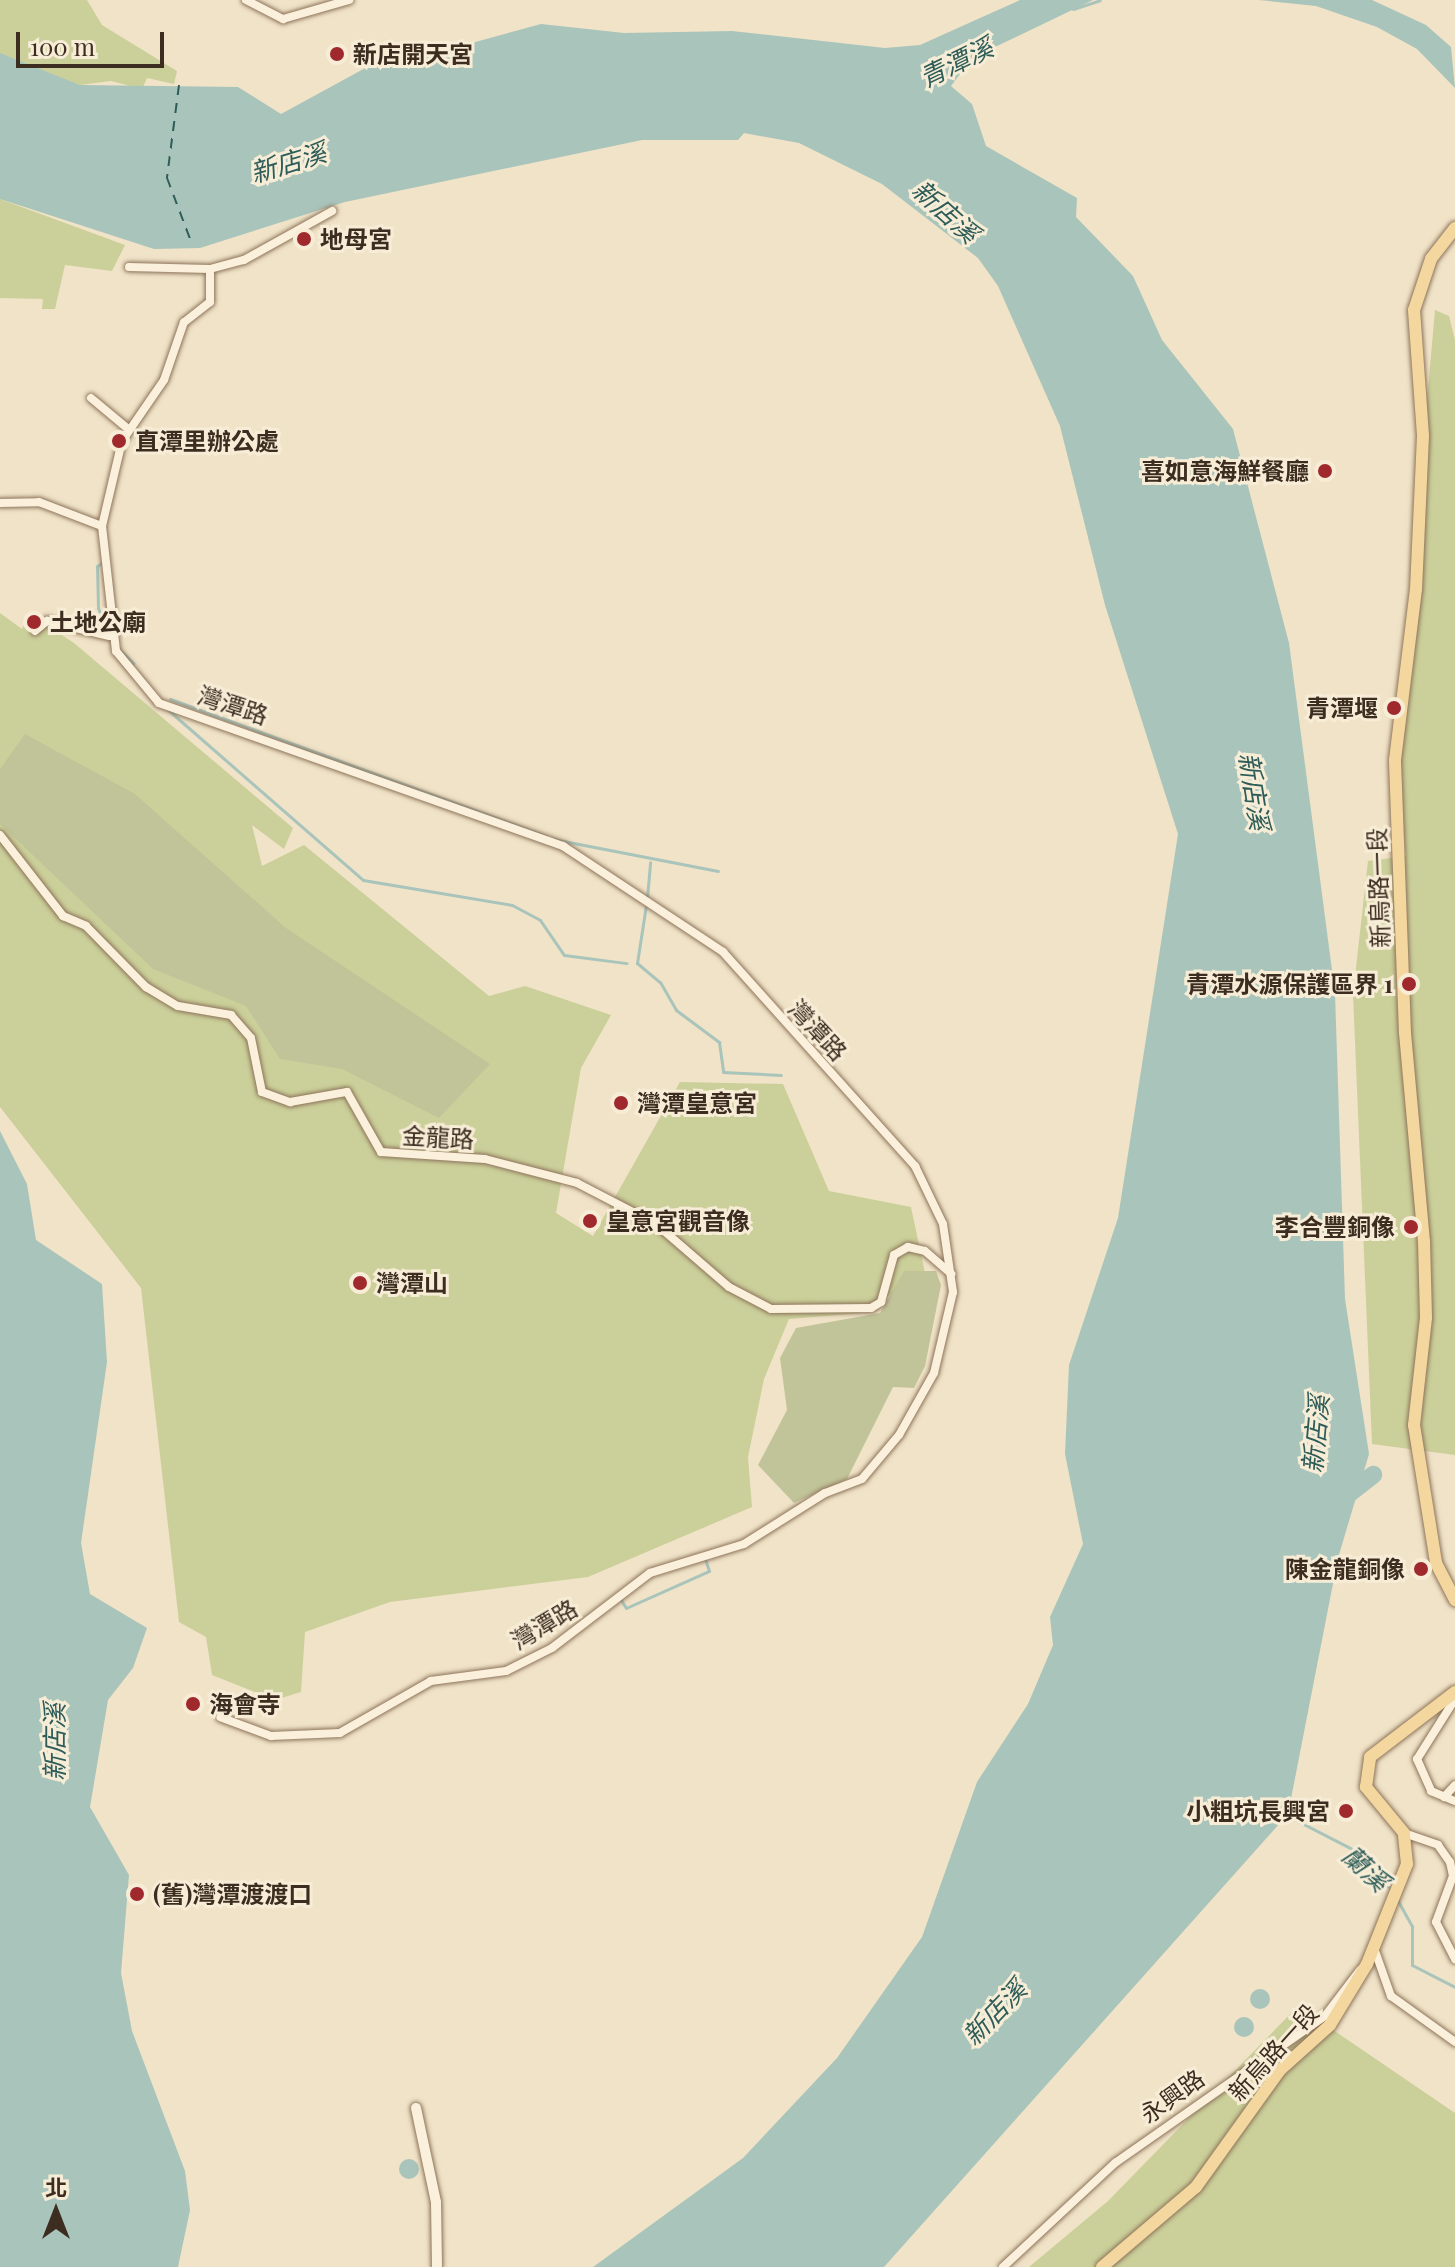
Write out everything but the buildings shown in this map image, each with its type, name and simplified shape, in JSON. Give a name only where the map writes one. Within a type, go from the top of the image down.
[{"type":"main road","name":"新烏路一段","points":[[1455,228],[1431,259],[1414,310],[1423,436],[1416,589],[1395,761],[1405,1033],[1424,1241],[1426,1318],[1414,1425],[1436,1563],[1455,1600]]},
{"type":"main road","points":[[1404,1833],[1366,1787],[1370,1757],[1455,1692]]},
{"type":"main road","name":"新烏路一段","points":[[1102,2267],[1196,2187],[1280,2070],[1330,2025],[1367,1964],[1388,1917],[1407,1864],[1404,1833]]},
{"type":"street","points":[[246,0],[283,19],[349,0]]},
{"type":"street","points":[[129,267],[210,269],[244,260],[332,211]]},
{"type":"street","points":[[35,631],[47,621],[109,636],[102,526],[127,428],[164,380],[184,322],[210,302],[210,269]]},
{"type":"street","points":[[91,398],[127,428]]},
{"type":"street","points":[[0,503],[39,502],[102,526]]},
{"type":"street","name":"灣潭路","points":[[109,636],[159,703],[563,846],[723,952],[915,1166],[943,1224],[952,1275],[934,1373],[899,1435],[862,1479],[825,1493],[744,1544],[650,1573],[552,1648],[506,1671],[431,1681],[340,1733],[271,1736],[220,1717]]},
{"type":"street","name":"金龍路","points":[[0,835],[63,916],[86,926],[137,980],[178,1006],[231,1015],[251,1038],[262,1092],[290,1102],[347,1092],[381,1152],[485,1159],[577,1183],[656,1224],[729,1287],[771,1309],[871,1308],[881,1302],[894,1255],[908,1247],[925,1251],[952,1275]]},
{"type":"street","points":[[1455,1699],[1417,1759],[1431,1791],[1455,1801]]},
{"type":"street","points":[[1444,1797],[1455,1785]]},
{"type":"street","points":[[1404,1833],[1438,1845],[1450,1862],[1453,1876],[1436,1922],[1455,1959]]},
{"type":"street","points":[[1374,1948],[1391,1996],[1455,2042]]},
{"type":"street","name":"永興路","points":[[1003,2267],[1115,2163],[1325,2016],[1367,1964]]},
{"type":"street","points":[[416,2108],[436,2202],[437,2266]]},
{"type":"green space","points":[[0,0],[87,0],[102,25],[177,71],[174,84],[147,78],[142,89],[111,81],[80,85],[20,67],[0,53]]},
{"type":"green space","points":[[0,199],[125,245],[112,271],[65,265],[55,309],[42,309],[43,299],[0,298]]},
{"type":"green space","points":[[1435,310],[1449,316],[1455,340],[1455,1455],[1372,1444],[1353,994],[1368,861],[1406,856],[1396,750]]},
{"type":"green space","points":[[0,613],[22,629],[30,614],[74,643],[293,828],[284,849],[252,825],[262,866],[304,845],[489,996],[525,986],[611,1015],[581,1068],[556,1213],[593,1236],[680,1082],[783,1084],[829,1191],[911,1207],[925,1273],[861,1313],[789,1319],[764,1379],[748,1457],[752,1507],[588,1577],[390,1602],[305,1632],[301,1692],[275,1700],[212,1675],[206,1637],[179,1622],[141,1288],[0,1107]]},
{"type":"green space","points":[[25,734],[135,794],[286,928],[490,1064],[439,1118],[342,1069],[280,1059],[246,1006],[153,969],[0,824],[0,769]]},
{"type":"green space","points":[[904,1271],[936,1271],[941,1285],[925,1366],[914,1388],[893,1387],[847,1479],[794,1503],[758,1465],[787,1410],[780,1358],[796,1328],[880,1313]]},
{"type":"green space","points":[[1298,2006],[1455,2113],[1455,2267],[1029,2267],[1108,2201]]},
{"type":"water","name":"新店溪","points":[[1020,0],[1093,0],[972,58],[951,86],[972,104],[986,146],[1077,198],[1076,217],[1133,276],[1162,340],[1233,429],[1289,643],[1335,993],[1345,1299],[1369,1454],[1338,1558],[1288,1814],[884,2267],[593,2267],[743,2158],[837,2058],[922,1937],[977,1782],[1028,1704],[1053,1645],[1050,1617],[1083,1544],[1065,1454],[1069,1365],[1118,1218],[1178,834],[1105,605],[1060,426],[998,286],[978,258],[882,184],[799,143],[744,133],[738,140],[642,140],[345,202],[200,248],[154,249],[0,199],[0,53],[80,85],[238,87],[281,114],[380,60],[399,63],[541,24],[624,33],[732,31],[885,48],[920,45]]},
{"type":"water","points":[[1259,0],[1372,0],[1426,25],[1451,47],[1455,88],[1417,49],[1377,27],[1316,6]]},
{"type":"water","name":"新店溪","points":[[0,1131],[27,1184],[36,1240],[102,1284],[107,1362],[81,1543],[90,1594],[147,1628],[133,1668],[108,1700],[90,1807],[129,1875],[121,1973],[132,2031],[185,2171],[190,2210],[178,2267],[0,2267]]},
{"type":"water","points":[[1260,1989],[1267,1992],[1270,1999],[1267,2006],[1260,2009],[1253,2006],[1250,1999],[1253,1992]]},
{"type":"water","points":[[1244,2017],[1251,2020],[1254,2027],[1251,2034],[1244,2037],[1237,2034],[1234,2027],[1237,2020]]},
{"type":"water","points":[[405,2159],[413,2159],[419,2169],[413,2179],[405,2179],[399,2173],[399,2165]]},
{"type":"waterway","name":"青潭溪","points":[[1073,9],[1100,0]]},
{"type":"waterway","points":[[103,562],[97,566],[98,608],[113,644]]},
{"type":"waterway","points":[[122,652],[133,663]]},
{"type":"waterway","points":[[170,699],[546,836]]},
{"type":"waterway","points":[[167,709],[363,880],[512,905],[540,920],[564,955],[626,963]]},
{"type":"waterway","points":[[553,839],[718,871]]},
{"type":"waterway","points":[[647,898],[650,862]]},
{"type":"waterway","points":[[646,905],[637,963],[660,982],[676,1010],[719,1042],[723,1072],[781,1075]]},
{"type":"waterway","points":[[1341,1500],[1373,1475]]},
{"type":"waterway","points":[[621,1600],[626,1608],[709,1571],[705,1559]]},
{"type":"waterway","name":"蘭溪","points":[[1286,1815],[1356,1851],[1392,1890]]},
{"type":"waterway","name":"蘭溪","points":[[1398,1901],[1412,1926],[1412,1965],[1455,1987]]},
{"type":"ferry route","points":[[179,85],[167,178],[192,244]]},
{"type":"place","name":"新店開天宮","points":[[337,54]]},
{"type":"place","name":"地母宮","points":[[304,239]]},
{"type":"place","name":"直潭里辦公處","points":[[119,441]]},
{"type":"place","name":"喜如意海鮮餐廳","points":[[1325,471]]},
{"type":"place","name":"土地公廟","points":[[34,622]]},
{"type":"place","name":"青潭堰","points":[[1394,708]]},
{"type":"place","name":"青潭水源保護區界 1","points":[[1409,984]]},
{"type":"place","name":"灣潭皇意宮","points":[[621,1103]]},
{"type":"place","name":"皇意宮觀音像","points":[[590,1221]]},
{"type":"place","name":"李合豐銅像","points":[[1411,1227]]},
{"type":"place","name":"灣潭山","points":[[360,1283]]},
{"type":"place","name":"陳金龍銅像","points":[[1421,1569]]},
{"type":"place","name":"海會寺","points":[[193,1704]]},
{"type":"place","name":"小粗坑長興宮","points":[[1346,1811]]},
{"type":"place","name":"(舊)灣潭渡渡口","points":[[137,1894]]}]
